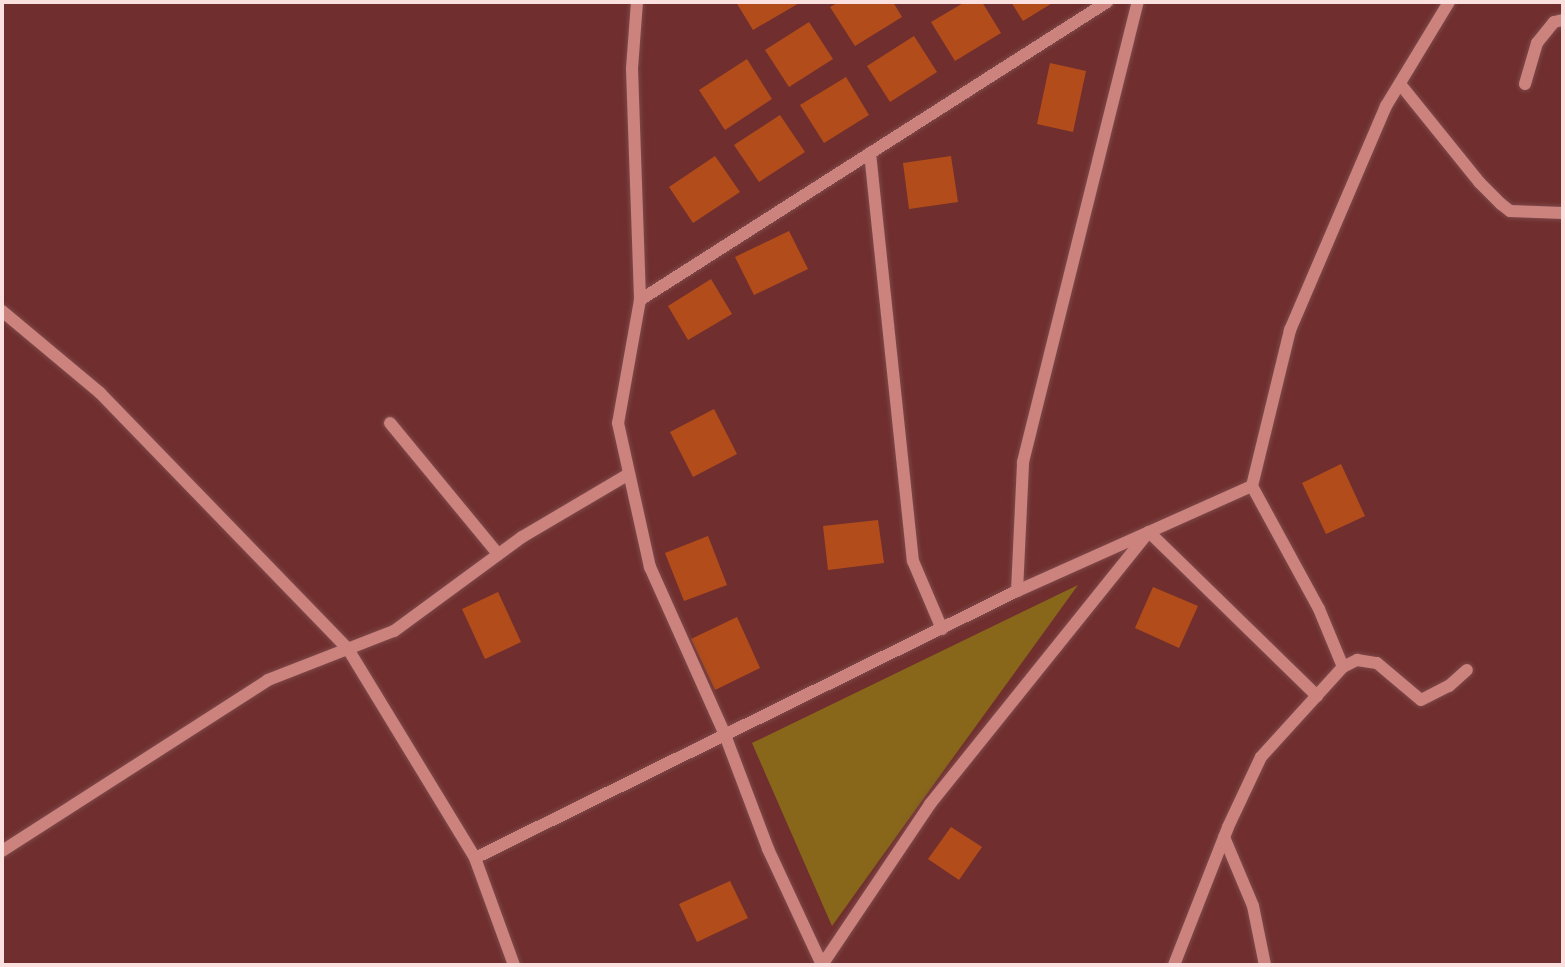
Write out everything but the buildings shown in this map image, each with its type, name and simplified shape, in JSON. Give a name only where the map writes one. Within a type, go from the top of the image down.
[{"type":"street","points":[[637,2],[632,69],[640,300],[618,424],[650,567],[725,735],[768,849],[822,965]]},
{"type":"street","points":[[640,300],[1107,2]]},
{"type":"street","points":[[1017,592],[1023,462],[1138,2]]},
{"type":"street","points":[[1343,667],[1319,609],[1251,486],[1290,330],[1386,106],[1449,2]]},
{"type":"street","points":[[1525,84],[1537,43],[1554,22],[1563,20]]},
{"type":"street","points":[[1400,84],[1479,182],[1501,204],[1510,211],[1563,213]]},
{"type":"street","points":[[870,153],[913,561],[942,629]]},
{"type":"street","points":[[2,311],[100,393],[348,649],[475,858],[514,965]]},
{"type":"street","points":[[390,423],[498,554]]},
{"type":"street","points":[[2,851],[268,680],[394,631],[498,554],[629,474]]},
{"type":"street","points":[[475,858],[1017,592],[1251,486]]},
{"type":"street","points":[[1149,532],[1317,695]]},
{"type":"street","points":[[822,965],[930,804],[1149,532]]},
{"type":"street","points":[[1174,965],[1224,837],[1261,757],[1343,667],[1357,660],[1377,663],[1421,700],[1449,686],[1467,670]]},
{"type":"street","points":[[1224,837],[1253,906],[1265,965]]},
{"type":"shaded area","points":[[1078,585],[947,766],[832,926],[752,743]]}]
